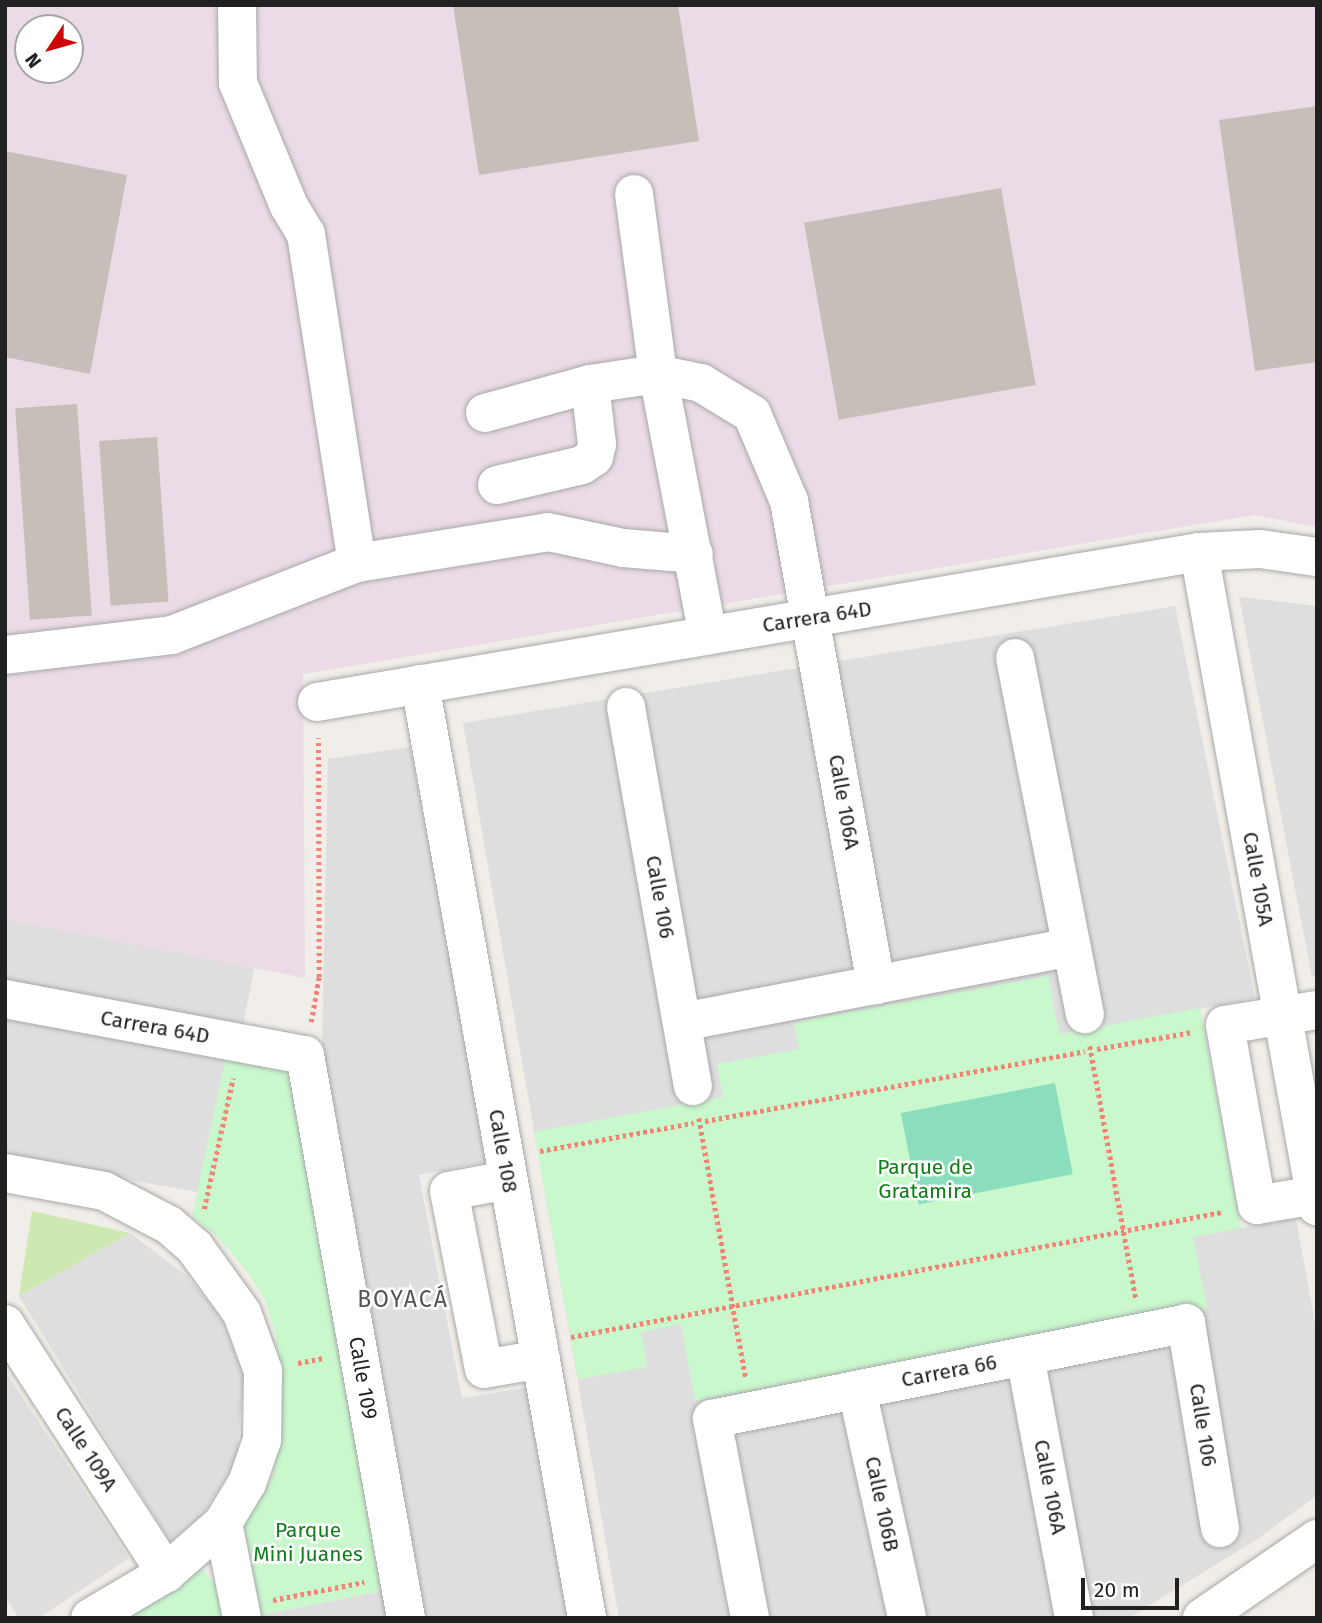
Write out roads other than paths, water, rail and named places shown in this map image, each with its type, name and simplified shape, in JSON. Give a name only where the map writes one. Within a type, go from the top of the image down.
[{"type":"street","points":[[237,5],[238,83],[289,206],[306,234],[357,563]]},
{"type":"street","points":[[634,194],[634,222],[658,374],[708,635]]},
{"type":"street","points":[[485,414],[590,384],[658,374]]},
{"type":"street","name":"Calle 106A","points":[[658,374],[701,383],[752,414],[789,501],[876,985]]},
{"type":"street","points":[[497,485],[582,465],[594,457],[597,444],[590,384]]},
{"type":"street","points":[[5,656],[172,635],[357,563],[548,532],[623,548],[694,554]]},
{"type":"street","name":"Carrera 64D","points":[[317,702],[1199,552],[1260,549],[1317,557]]},
{"type":"street","name":"Calle 105A","points":[[1199,552],[1299,1013],[1316,1200]]},
{"type":"street","points":[[1015,658],[1088,1032]]},
{"type":"street","name":"Calle 108","points":[[420,684],[587,1618]]},
{"type":"street","name":"Calle 106","points":[[626,707],[696,1104]]},
{"type":"street","points":[[681,1022],[1071,947]]},
{"type":"street","name":"Carrera 64D","points":[[5,999],[305,1055]]},
{"type":"street","points":[[1299,1013],[1225,1025],[1257,1205],[1316,1200]]},
{"type":"street","name":"Calle 109","points":[[305,1055],[406,1618]]},
{"type":"street","points":[[506,1169],[449,1191],[484,1369],[539,1351]]},
{"type":"street","points":[[6,1179],[104,1191],[182,1236],[242,1313],[263,1371],[262,1440],[247,1483],[223,1523],[166,1573],[90,1618]]},
{"type":"street","name":"Calle 106","points":[[1186,1323],[1220,1528]]},
{"type":"street","name":"Carrera 66","points":[[750,1618],[712,1419],[1186,1323]]},
{"type":"street","name":"Calle 109A","points":[[5,1324],[166,1573]]},
{"type":"street","name":"Calle 106A","points":[[1025,1356],[1074,1618]]},
{"type":"street","name":"Calle 106B","points":[[857,1390],[907,1618]]},
{"type":"street","points":[[223,1523],[241,1612]]},
{"type":"street","points":[[1202,1618],[1317,1539]]},
{"type":"district","name":"BOYACÁ","points":[[403,1299]]},
{"type":"park label","name":"Parque de Gratamira","points":[[925,1179]]},
{"type":"park label","name":"Parque Mini Juanes","points":[[308,1542]]}]
